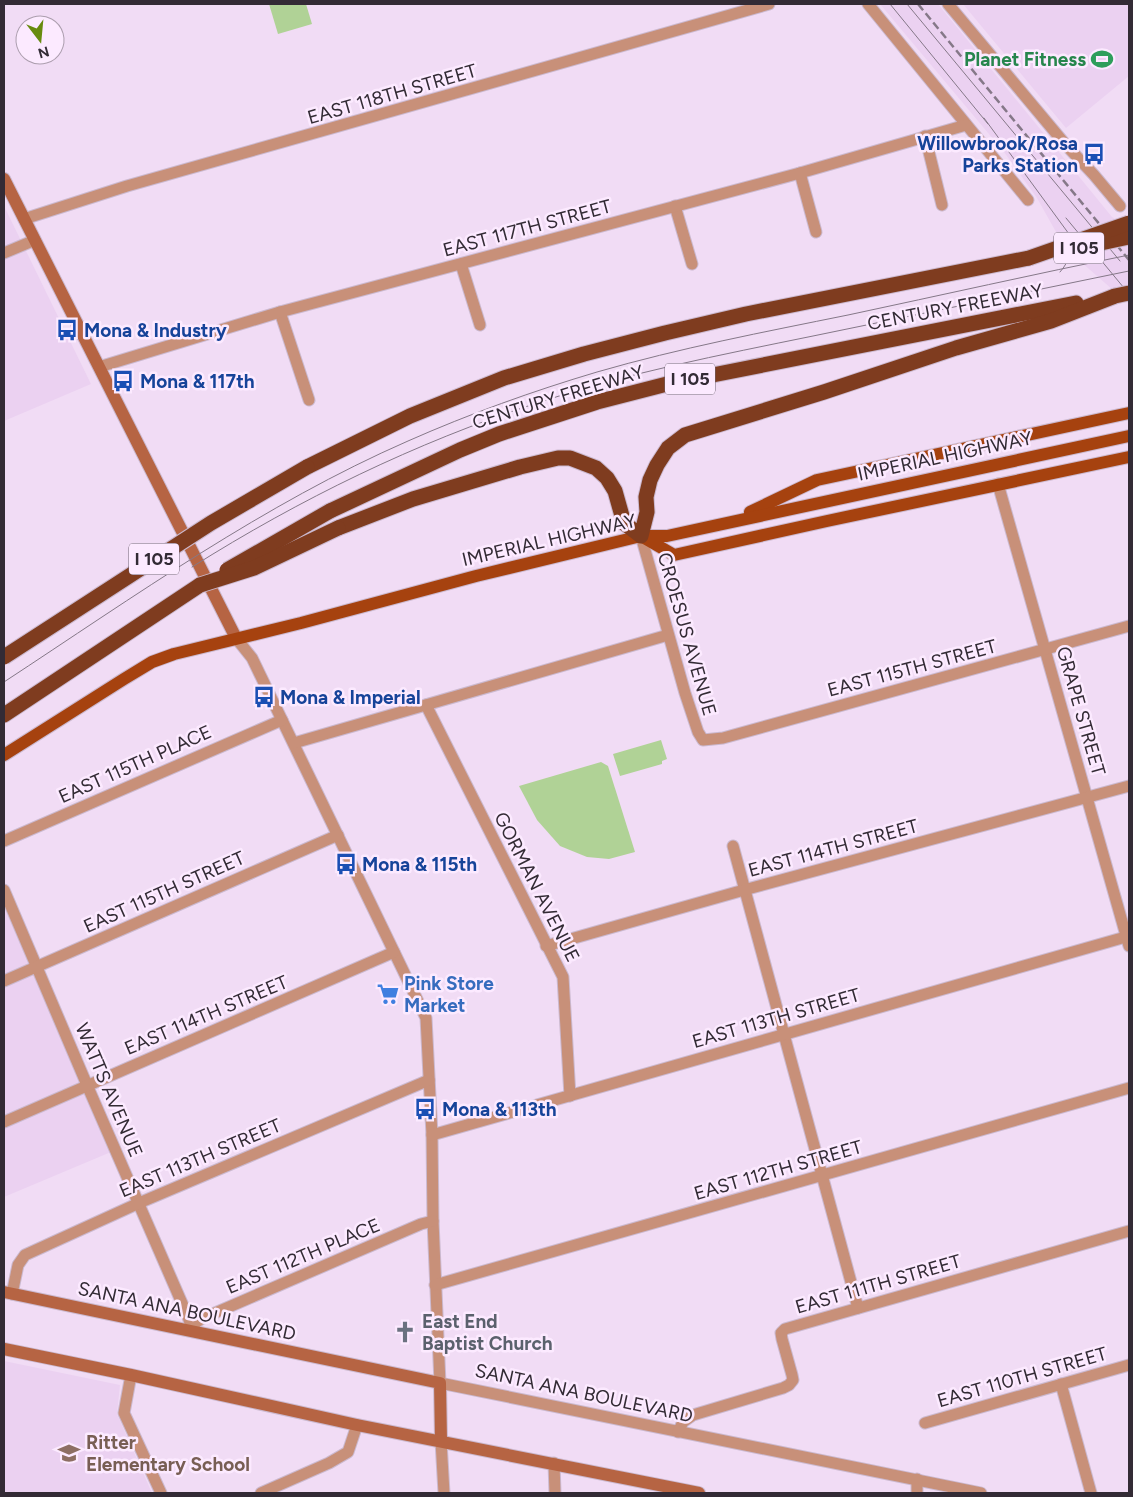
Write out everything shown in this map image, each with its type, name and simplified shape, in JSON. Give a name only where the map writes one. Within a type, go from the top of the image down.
[{"type":"highway","points":[[1029,258],[1129,223]]},
{"type":"highway","name":"CENTURY FREEWAY","points":[[4,657],[211,523],[307,467],[410,416],[504,378],[584,354],[746,314],[1129,238]]},
{"type":"highway","name":"CENTURY FREEWAY","points":[[4,715],[200,585],[330,511],[475,443],[546,417],[667,384],[1070,309],[1122,294]]},
{"type":"highway","points":[[200,585],[254,568],[338,528],[413,500],[520,467],[558,458],[570,458],[596,468],[607,478],[615,491],[624,522],[641,536],[647,512],[646,497],[656,465],[668,448],[685,435],[824,392],[956,348],[1051,321],[1070,309]]},
{"type":"main road","points":[[730,522],[817,480],[1129,413]]},
{"type":"main road","name":"IMPERIAL HIGHWAY","points":[[4,755],[99,693],[152,662],[190,649],[301,623],[476,576],[641,536],[667,536],[1129,436]]},
{"type":"main road","points":[[641,536],[674,555],[826,520],[1129,457]]},
{"type":"street","name":"EAST 118TH STREET","points":[[24,219],[127,186],[769,4]]},
{"type":"street","points":[[868,4],[1028,200]]},
{"type":"street","points":[[948,4],[1065,144],[1120,206]]},
{"type":"street","name":"EAST 117TH STREET","points":[[99,367],[280,312],[800,172],[966,125]]},
{"type":"street","points":[[925,136],[942,205]]},
{"type":"street","points":[[800,172],[816,232]]},
{"type":"street","points":[[4,179],[236,638],[252,658],[426,1018],[432,1135],[435,1285],[444,1493]]},
{"type":"street","points":[[675,206],[692,264]]},
{"type":"street","points":[[4,253],[35,240]]},
{"type":"street","points":[[461,264],[480,325]]},
{"type":"street","points":[[280,312],[309,400]]},
{"type":"street","name":"GRAPE STREET","points":[[998,484],[1128,940]]},
{"type":"street","name":"CROESUS AVENUE","points":[[641,536],[668,635],[698,732],[703,740]]},
{"type":"street","name":"EAST 115TH STREET","points":[[703,740],[723,738],[1129,626]]},
{"type":"street","points":[[294,743],[668,635]]},
{"type":"street","name":"GORMAN AVENUE","points":[[426,706],[563,977],[570,1096]]},
{"type":"street","name":"EAST 115TH PLACE","points":[[4,841],[282,720]]},
{"type":"street","name":"EAST 114TH STREET","points":[[546,946],[744,890],[1129,786]]},
{"type":"street","name":"EAST 115TH STREET","points":[[4,981],[338,835]]},
{"type":"street","points":[[733,846],[858,1308]]},
{"type":"street","name":"WATTS AVENUE","points":[[4,890],[193,1331]]},
{"type":"street","name":"EAST 113TH STREET","points":[[432,1135],[783,1034],[1128,940]]},
{"type":"street","name":"EAST 114TH STREET","points":[[4,1122],[394,952]]},
{"type":"street","name":"EAST 113TH STREET","points":[[8,1293],[18,1265],[25,1255],[139,1203],[429,1080]]},
{"type":"street","name":"EAST 112TH STREET","points":[[435,1285],[1129,1088]]},
{"type":"street","name":"EAST 112TH PLACE","points":[[193,1331],[194,1324],[198,1320],[421,1224],[433,1221]]},
{"type":"street","name":"EAST 111TH STREET","points":[[678,1432],[683,1422],[693,1415],[789,1385],[793,1380],[782,1339],[782,1333],[785,1329],[1129,1231]]},
{"type":"street","name":"SANTA ANA BOULEVARD","points":[[8,1293],[981,1493]]},
{"type":"street","points":[[4,1349],[356,1425],[442,1441],[684,1492],[699,1493]]},
{"type":"street","name":"EAST 110TH STREET","points":[[925,1423],[1129,1365]]},
{"type":"street","points":[[131,1375],[124,1413],[161,1493]]},
{"type":"street","points":[[1061,1384],[1091,1493]]},
{"type":"street","points":[[260,1493],[329,1463],[348,1452],[356,1425]]},
{"type":"street","points":[[554,1464],[555,1493]]},
{"type":"street","points":[[917,1479],[917,1493]]},
{"type":"shaded area","points":[[880,4],[938,4],[1112,217],[1120,222],[1129,233],[1129,304],[1065,248],[1037,198],[1004,152]]},
{"type":"shaded area","points":[[963,4],[1129,4],[1129,76],[1066,128]]},
{"type":"shaded area","points":[[4,206],[91,384],[4,421]]},
{"type":"shaded area","points":[[4,907],[111,1152],[4,1197]]},
{"type":"shaded area","name":"Ritter Elementary School","points":[[4,1361],[120,1385],[117,1414],[152,1493],[4,1493]]},
{"type":"green space","points":[[269,4],[306,4],[312,24],[278,34]]},
{"type":"green space","points":[[661,740],[667,759],[662,761],[662,764],[620,776],[613,754]]},
{"type":"green space","points":[[601,762],[608,766],[635,852],[609,859],[587,857],[560,846],[537,820],[519,786]]},
{"type":"tram line","points":[[890,4],[988,124]]},
{"type":"tram line","points":[[907,4],[1120,261]]},
{"type":"tram line","points":[[984,118],[1069,234],[1070,254],[1060,272]]},
{"type":"tram line","points":[[1066,218],[1129,294]]},
{"type":"tram line","points":[[4,682],[251,522],[355,466],[408,441],[478,412],[573,379],[659,355],[1129,255]]},
{"type":"tram line","points":[[192,567],[274,518],[359,474],[447,436],[571,392],[709,358],[1129,271]]},
{"type":"railway","points":[[918,4],[1129,260]]},
{"type":"place","name":"Planet Fitness","points":[[1102,59]]},
{"type":"place","name":"Willowbrook/Rosa Parks Station","points":[[1094,154]]},
{"type":"place","name":"Mona & Industry","points":[[67,330]]},
{"type":"place","name":"Mona & 117th","points":[[123,381]]},
{"type":"place","name":"Mona & Imperial","points":[[264,697]]},
{"type":"place","name":"Mona & 115th","points":[[346,864]]},
{"type":"place","name":"Pink Store Market","points":[[388,994]]},
{"type":"place","name":"Mona & 113th","points":[[425,1109]]},
{"type":"place","name":"East End Baptist Church","points":[[405,1332]]},
{"type":"place","name":"Ritter Elementary School","points":[[69,1453]]}]
